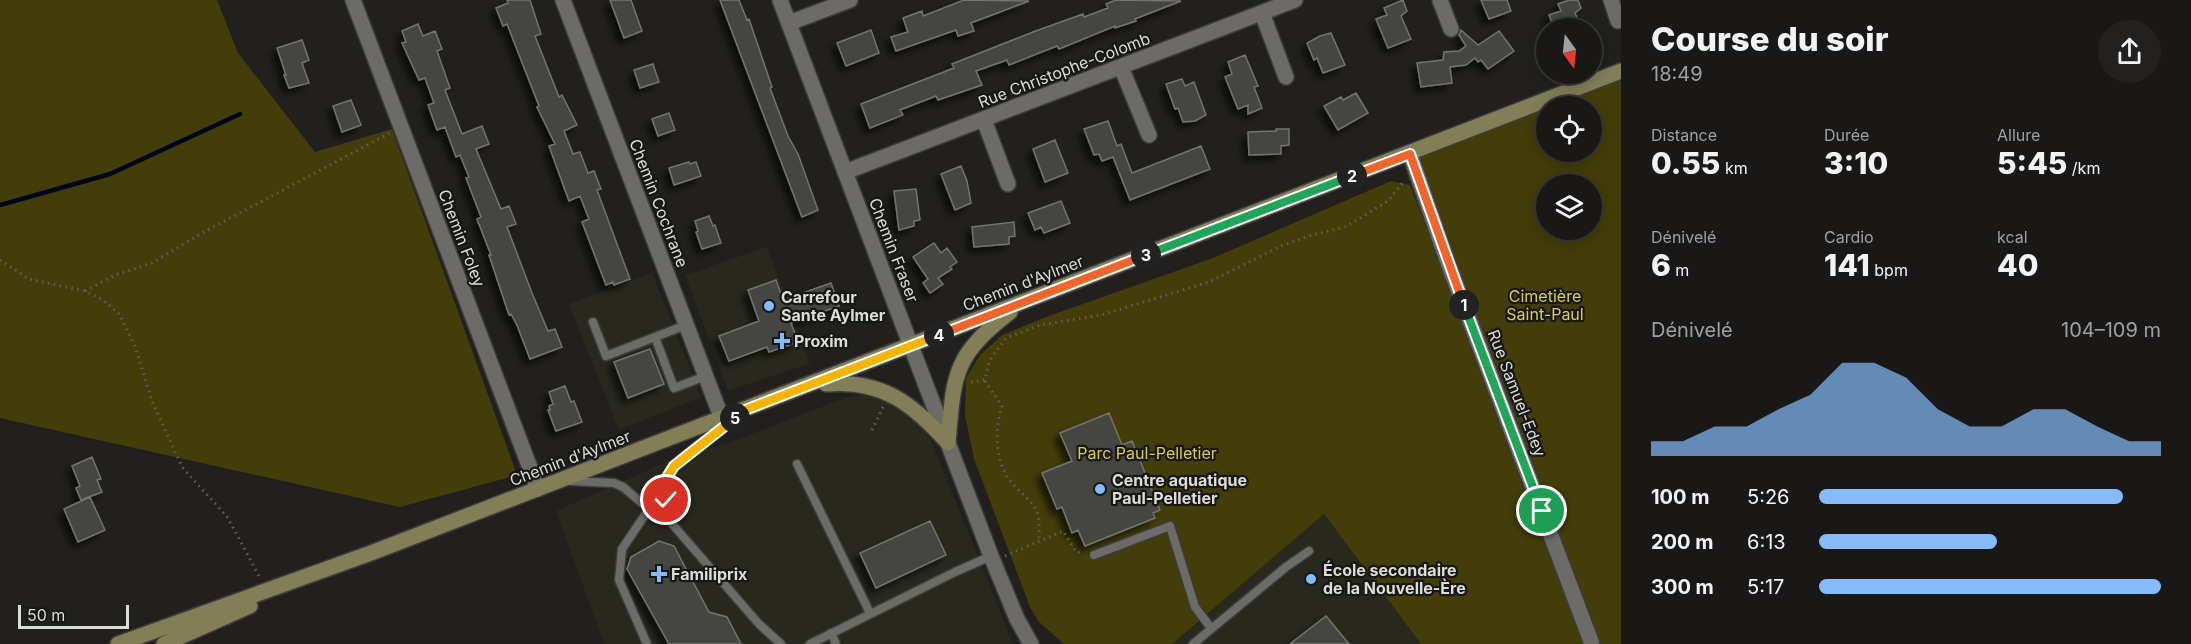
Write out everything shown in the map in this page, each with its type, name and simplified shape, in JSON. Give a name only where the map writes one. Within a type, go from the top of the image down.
[{"type":"main road","name":"Chemin d'Aylmer","points":[[118,644],[371,553],[1621,71]]},
{"type":"main road","points":[[948,443],[952,397],[959,367],[966,354],[984,334],[1023,302]]},
{"type":"main road","points":[[808,385],[841,382],[889,392],[918,411],[948,443]]},
{"type":"main road","name":"Chemin d'Aylmer","points":[[164,644],[371,553]]},
{"type":"street","name":"Chemin Foley","points":[[353,0],[538,489]]},
{"type":"street","name":"Chemin Cochrane","points":[[563,0],[722,419]]},
{"type":"street","name":"Chemin Fraser","points":[[780,0],[992,559],[1017,619],[1031,644]]},
{"type":"street","points":[[789,23],[850,0]]},
{"type":"street","name":"Rue Christophe-Colomb","points":[[845,172],[1295,0]]},
{"type":"street","points":[[1440,0],[1451,29]]},
{"type":"street","points":[[1611,0],[1618,21]]},
{"type":"street","points":[[1262,13],[1286,77]]},
{"type":"street","points":[[1121,67],[1149,135]]},
{"type":"street","points":[[984,120],[1008,184]]},
{"type":"street","name":"Rue Samuel-Edey","points":[[1410,154],[1448,263],[1592,644]]},
{"type":"lane","points":[[593,322],[606,356],[686,325]]},
{"type":"lane","points":[[655,337],[674,388],[706,376]]},
{"type":"lane","points":[[666,517],[665,487],[669,472],[682,459],[745,410]]},
{"type":"lane","points":[[797,464],[870,613]]},
{"type":"lane","points":[[558,481],[585,480],[614,483],[623,487],[649,509],[666,517],[759,624],[781,644]]},
{"type":"lane","points":[[647,644],[619,580],[622,549],[649,509]]},
{"type":"lane","points":[[1094,555],[1170,526],[1195,607],[1211,628]]},
{"type":"lane","points":[[1192,644],[1309,551]]},
{"type":"lane","points":[[810,644],[870,613],[992,559]]},
{"type":"lane","points":[[831,633],[836,644]]},
{"type":"path","points":[[85,291],[115,275],[152,263],[223,222],[401,128]]},
{"type":"path","points":[[1039,540],[1036,511],[1030,501],[1010,482],[1005,472],[997,445],[998,416],[1002,406],[985,380],[989,361],[1006,338],[1040,325],[1101,315],[1209,282],[1281,246],[1345,227],[1388,201],[1405,179]]},
{"type":"path","points":[[0,260],[29,279],[85,291],[103,300],[120,315],[135,346],[152,401],[182,467],[228,518],[254,565],[265,591]]},
{"type":"path","points":[[963,382],[985,380]]},
{"type":"path","points":[[872,430],[884,404]]},
{"type":"path","points":[[992,559],[1062,531],[1076,552],[1094,555]]},
{"type":"shaded area","points":[[767,247],[810,363],[728,391],[685,275]]},
{"type":"shaded area","points":[[652,273],[701,397],[619,430],[569,304]]},
{"type":"shaded area","points":[[862,395],[875,397],[896,406],[920,424],[933,445],[1013,644],[604,644],[556,511],[676,458],[726,444],[847,397]]},
{"type":"shaded area","name":"École secondaire de la Nouvelle-Ère","points":[[1324,514],[1421,644],[1172,644]]},
{"type":"green space","points":[[0,0],[217,0],[238,53],[315,152],[392,129],[517,475],[400,507],[0,418]]},
{"type":"green space","name":"Cimetière Saint-Paul","points":[[1621,71],[1621,644],[1592,644],[1410,154],[1536,104],[1536,162],[1602,162],[1602,96],[1557,96],[1588,84],[1602,84],[1602,78]]},
{"type":"green space","name":"Parc Paul-Pelletier","points":[[1391,181],[1410,185],[1584,644],[1421,644],[1324,514],[1172,644],[1064,644],[1038,621],[1030,607],[974,459],[965,415],[966,378],[980,355],[1002,335],[1046,317],[1213,258]]},
{"type":"building","points":[[507,0],[530,0],[541,34],[535,36],[559,97],[562,95],[577,125],[564,131],[573,154],[580,152],[588,173],[594,171],[601,189],[597,190],[630,279],[614,285],[613,282],[606,285],[582,222],[589,219],[580,196],[569,201],[549,146],[555,144],[537,107],[539,106],[507,24],[503,26],[496,8],[508,3]]},
{"type":"building","points":[[610,0],[631,0],[642,31],[624,38]]},
{"type":"building","points":[[720,0],[739,0],[747,20],[749,19],[772,87],[770,88],[788,136],[798,154],[818,210],[802,217]]},
{"type":"building","points":[[964,0],[1029,1],[971,23],[974,31],[958,36],[956,30],[896,51],[891,37],[908,32],[903,18],[922,11],[923,16]]},
{"type":"building","points":[[1116,0],[1181,1],[1135,19],[1136,21],[1115,28],[1115,26],[1059,49],[1057,46],[1009,65],[1007,60],[976,71],[982,85],[938,100],[936,96],[900,110],[903,115],[870,128],[861,104],[954,68],[952,64],[1033,32],[1083,14],[1084,17],[1108,8],[1106,4]]},
{"type":"building","points":[[1403,0],[1407,11],[1401,16],[1411,39],[1388,48],[1376,19],[1387,15],[1384,8]]},
{"type":"building","points":[[1481,0],[1507,0],[1511,11],[1489,19]]},
{"type":"building","points":[[1578,0],[1581,8],[1575,13],[1577,18],[1550,18],[1549,15],[1561,11],[1558,4]]},
{"type":"building","points":[[418,24],[423,36],[435,31],[442,49],[437,51],[450,88],[445,90],[462,134],[482,126],[489,144],[476,149],[501,209],[509,206],[516,224],[507,227],[548,331],[555,329],[562,347],[530,359],[517,325],[511,314],[509,315],[489,255],[491,255],[477,219],[481,217],[466,178],[469,177],[460,155],[456,157],[445,127],[437,130],[428,105],[434,103],[425,78],[419,80],[402,43],[406,42],[402,31]]},
{"type":"building","points":[[871,30],[879,53],[846,66],[837,43]]},
{"type":"building","points":[[1461,30],[1478,45],[1499,31],[1514,51],[1488,69],[1481,60],[1478,62],[1475,58],[1466,65],[1450,67],[1452,83],[1421,87],[1417,63],[1443,60],[1444,52],[1459,51],[1466,46],[1459,35]]},
{"type":"building","points":[[1331,33],[1345,65],[1323,73],[1317,58],[1314,60],[1307,43]]},
{"type":"building","points":[[302,40],[309,60],[302,63],[309,83],[289,88],[277,48]]},
{"type":"building","points":[[1245,55],[1258,86],[1254,87],[1262,108],[1248,114],[1248,105],[1238,109],[1225,77],[1232,74],[1228,62]]},
{"type":"building","points":[[653,64],[659,82],[640,88],[634,70]]},
{"type":"building","points":[[1182,79],[1185,86],[1194,82],[1206,115],[1195,121],[1183,122],[1178,108],[1175,109],[1166,84]]},
{"type":"building","points":[[1356,93],[1368,113],[1338,130],[1324,106],[1341,97],[1343,100]]},
{"type":"building","points":[[351,100],[361,125],[342,132],[333,106]]},
{"type":"building","points":[[669,113],[675,130],[658,136],[652,119]]},
{"type":"building","points":[[1108,121],[1117,146],[1121,144],[1132,173],[1201,146],[1210,169],[1130,200],[1113,157],[1102,161],[1099,154],[1094,155],[1084,129]]},
{"type":"building","points":[[1276,129],[1289,129],[1289,145],[1281,146],[1281,154],[1249,155],[1248,132],[1276,131]]},
{"type":"building","points":[[1055,140],[1068,173],[1045,182],[1033,149]]},
{"type":"building","points":[[689,162],[690,164],[696,162],[701,176],[674,185],[669,168]]},
{"type":"building","points":[[961,166],[967,181],[971,203],[955,210],[941,174]]},
{"type":"building","points":[[916,189],[920,220],[914,221],[914,226],[899,230],[894,191]]},
{"type":"building","points":[[1061,201],[1070,223],[1044,233],[1041,227],[1035,230],[1028,213]]},
{"type":"building","points":[[709,216],[713,226],[715,225],[721,243],[702,249],[695,221]]},
{"type":"building","points":[[1014,222],[1015,236],[1009,237],[1009,244],[974,247],[972,227]]},
{"type":"building","points":[[934,243],[941,253],[947,248],[957,262],[950,267],[952,269],[938,278],[943,284],[930,293],[923,283],[928,279],[913,257]]},
{"type":"building","name":"Carrefour Sante Aylmer","points":[[776,280],[783,300],[831,283],[839,306],[791,323],[798,342],[769,352],[767,347],[729,361],[719,336],[759,321],[748,290]]},
{"type":"building","points":[[650,349],[664,384],[628,398],[614,362]]},
{"type":"building","points":[[565,386],[582,422],[556,431],[548,410],[553,404],[549,392]]},
{"type":"building","name":"Centre aquatique Paul-Pelletier","points":[[1109,413],[1122,445],[1132,441],[1160,510],[1153,513],[1155,518],[1085,546],[1078,530],[1072,533],[1062,507],[1057,509],[1042,473],[1072,461],[1060,433]]},
{"type":"building","points":[[92,457],[101,479],[97,480],[102,492],[81,500],[76,488],[80,486],[72,466]]},
{"type":"building","points":[[90,497],[105,530],[78,542],[64,509]]},
{"type":"building","points":[[930,521],[946,555],[876,588],[860,553]]},
{"type":"building","points":[[659,541],[674,546],[709,612],[727,617],[741,644],[669,644],[627,569],[631,557]]},
{"type":"building","points":[[1326,616],[1349,644],[1290,644]]},
{"type":"waterway","points":[[0,205],[110,174],[240,114]]},
{"type":"place","name":"Carrefour Sante Aylmer","points":[[769,306]]},
{"type":"place","name":"Proxim","points":[[782,341]]},
{"type":"place","name":"Centre aquatique Paul-Pelletier","points":[[1100,489]]},
{"type":"place","name":"Familiprix","points":[[659,574]]},
{"type":"place","name":"École secondaire de la Nouvelle-Ère","points":[[1311,579]]},
{"type":"route","points":[[666,500],[666,479],[674,466],[745,410],[1410,154],[1448,263],[1542,511]]}]
